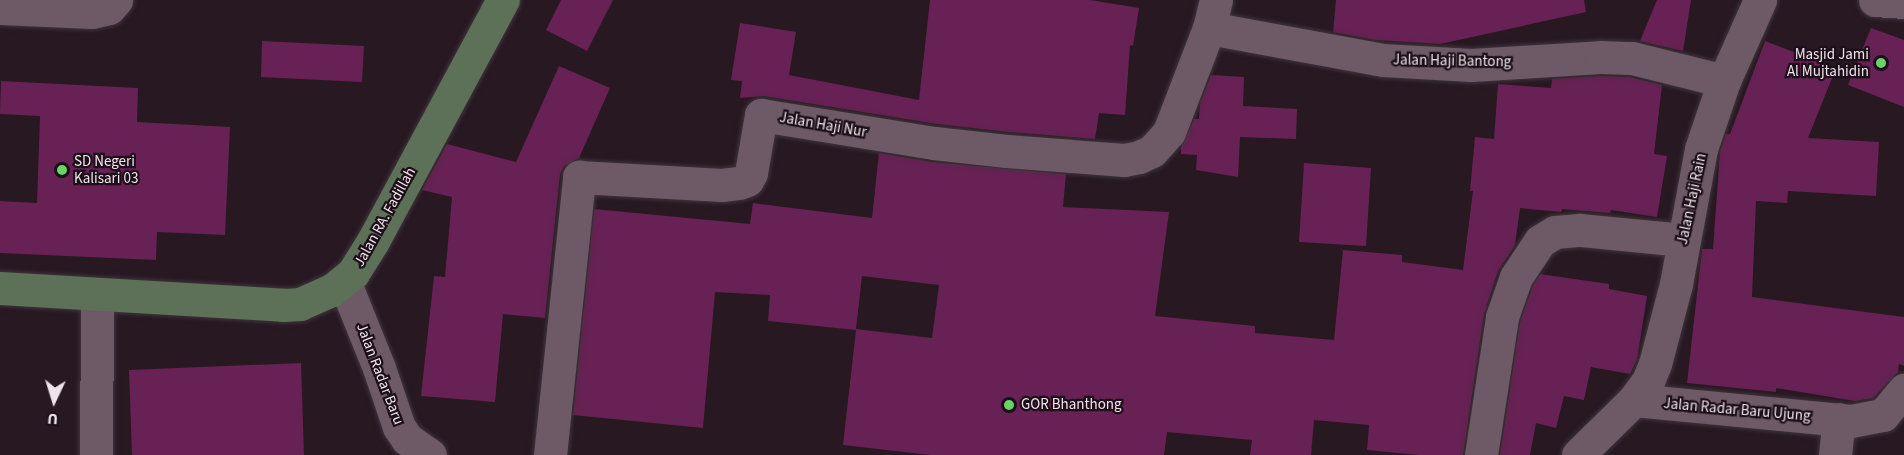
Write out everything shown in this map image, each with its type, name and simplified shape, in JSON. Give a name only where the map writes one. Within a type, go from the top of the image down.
[{"type":"main road","name":"Jalan RA. Fadillah","points":[[0,288],[283,305],[316,299],[353,273],[373,241],[503,0]]},
{"type":"street","points":[[0,8],[92,12],[109,8],[116,0]]},
{"type":"street","name":"Jalan Haji Rain","points":[[1634,400],[1648,381],[1660,349],[1701,149],[1724,81],[1760,0]]},
{"type":"street","points":[[1875,0],[1904,2]]},
{"type":"street","name":"Jalan Haji Bantong","points":[[1212,14],[1383,60],[1471,64],[1600,57],[1632,58],[1724,81]]},
{"type":"street","name":"Jalan Haji Nur","points":[[550,455],[579,177],[722,185],[740,183],[747,180],[751,173],[761,115],[934,143],[1124,160],[1152,151],[1169,132],[1212,14]]},
{"type":"street","points":[[1480,455],[1502,317],[1516,277],[1540,242],[1555,232],[1580,230],[1683,240]]},
{"type":"street","name":"Jalan Radar Baru","points":[[344,281],[379,368],[399,427],[407,439],[430,455]]},
{"type":"street","points":[[96,455],[97,294]]},
{"type":"street","name":"Jalan Radar Baru Ujung","points":[[1634,400],[1866,420],[1883,415],[1904,390]]},
{"type":"street","points":[[1578,455],[1634,400]]},
{"type":"street","points":[[1834,455],[1839,419]]},
{"type":"building","points":[[561,0],[613,0],[587,51],[546,30]]},
{"type":"building","points":[[930,0],[1090,0],[1139,8],[1133,46],[1130,45],[1125,115],[1099,113],[1095,139],[1009,132],[937,124],[764,96],[740,98],[742,81],[731,80],[740,23],[796,32],[789,75],[919,100]]},
{"type":"building","points":[[1336,0],[1584,0],[1586,12],[1440,44],[1376,40],[1333,32]]},
{"type":"building","points":[[1657,0],[1691,0],[1683,51],[1640,41]]},
{"type":"building","name":"Masjid Jami Al Mujtahidin","points":[[1871,28],[1904,40],[1904,107],[1848,85]]},
{"type":"building","points":[[262,41],[364,46],[362,82],[261,77]]},
{"type":"building","points":[[1765,41],[1836,68],[1808,138],[1879,142],[1876,196],[1788,191],[1787,203],[1756,201],[1752,297],[1904,317],[1904,366],[1899,364],[1898,372],[1873,398],[1855,401],[1776,388],[1776,392],[1687,383],[1702,249],[1713,249],[1720,151],[1726,134],[1730,134]]},
{"type":"building","points":[[559,66],[610,88],[579,158],[564,166],[560,174],[545,318],[503,314],[495,402],[421,396],[434,276],[445,277],[452,197],[422,190],[447,144],[516,162]]},
{"type":"building","points":[[1211,75],[1244,77],[1243,106],[1297,109],[1296,139],[1240,137],[1238,177],[1196,170],[1197,155],[1181,154],[1181,147],[1194,119],[1199,119],[1200,103]]},
{"type":"building","points":[[1629,77],[1662,85],[1654,154],[1667,156],[1657,217],[1611,210],[1610,213],[1562,209],[1561,212],[1520,208],[1515,245],[1498,271],[1484,314],[1463,455],[1418,455],[1367,450],[1369,425],[1314,420],[1311,455],[1250,455],[1252,440],[1167,432],[1164,455],[930,455],[843,445],[856,330],[768,321],[770,295],[715,292],[703,428],[573,415],[594,209],[750,224],[753,203],[872,218],[879,153],[932,162],[1066,174],[1063,207],[1169,212],[1155,316],[1255,326],[1255,333],[1334,340],[1343,250],[1402,255],[1402,262],[1463,270],[1473,191],[1470,191],[1475,137],[1494,139],[1498,84],[1551,88],[1552,79]],"holes":[[[862,276],[939,285],[932,338],[856,329]]]},
{"type":"building","points":[[1,81],[138,88],[137,122],[230,127],[225,235],[157,232],[156,260],[0,253],[0,201],[37,203],[40,116],[0,114]]},
{"type":"building","points":[[1304,163],[1371,168],[1366,246],[1299,242]]},
{"type":"building","points":[[1540,274],[1609,284],[1609,289],[1647,296],[1637,360],[1630,374],[1591,367],[1584,400],[1564,396],[1556,428],[1536,423],[1530,455],[1500,455],[1520,322],[1533,285]]},
{"type":"building","points":[[301,363],[304,455],[132,455],[129,370]]},
{"type":"place","name":"Masjid Jami Al Mujtahidin","points":[[1881,63]]},
{"type":"place","name":"SD Negeri Kalisari 03","points":[[62,170]]},
{"type":"place","name":"GOR Bhanthong","points":[[1009,405]]}]
